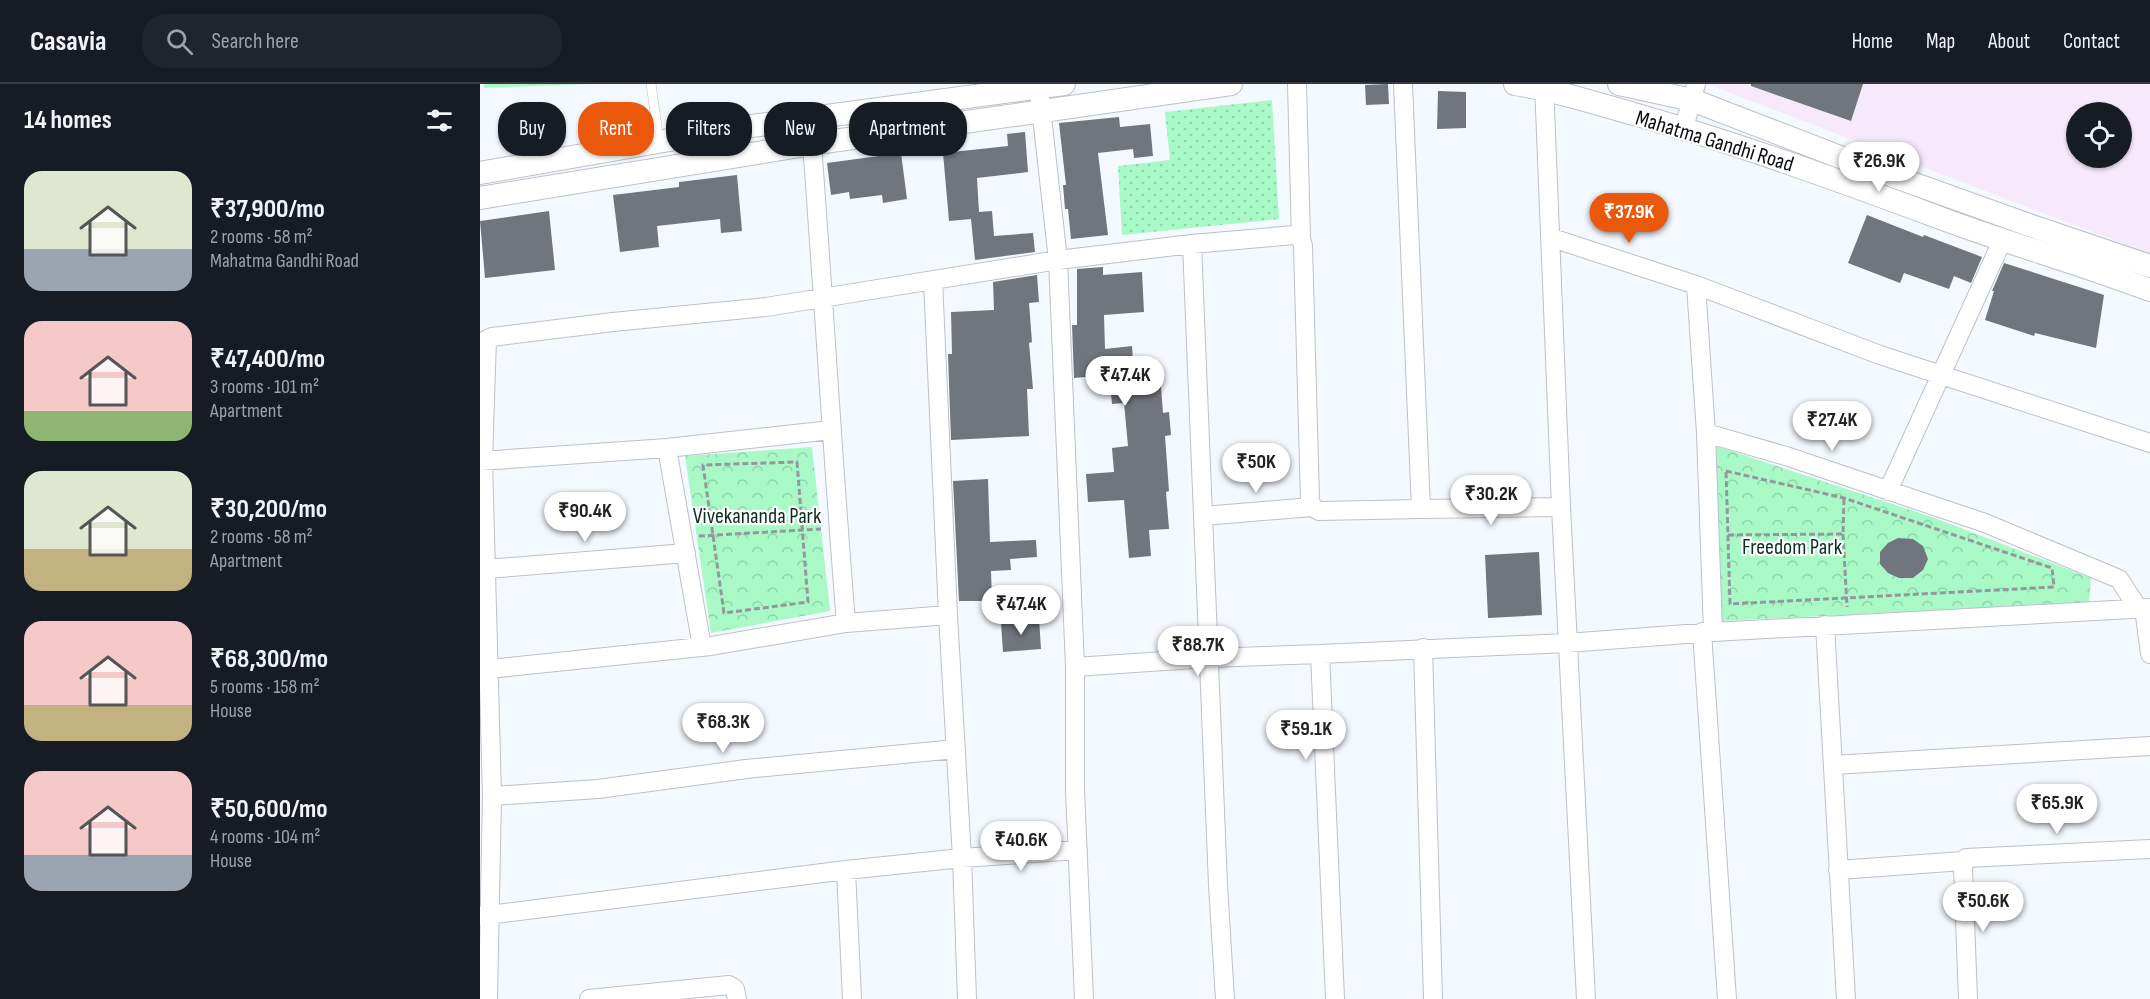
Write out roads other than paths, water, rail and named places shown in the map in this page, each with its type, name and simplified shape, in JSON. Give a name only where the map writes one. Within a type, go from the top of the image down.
[{"type":"street","points":[[752,126],[1064,84]]},
{"type":"street","points":[[837,140],[1231,84]]},
{"type":"street","points":[[1297,84],[1312,507]]},
{"type":"street","points":[[1403,84],[1421,509]]},
{"type":"street","name":"Mahatma Gandhi Road","points":[[1515,84],[1544,86],[1684,128],[1805,168],[2002,241],[2150,290]]},
{"type":"street","name":"Mahatma Gandhi Road","points":[[1619,84],[1694,92],[1845,159],[2150,266]]},
{"type":"street","points":[[1544,86],[1567,643],[1586,999]]},
{"type":"street","points":[[1039,87],[1058,260],[1075,667],[1075,790],[1084,999]]},
{"type":"street","points":[[1684,128],[1694,92]]},
{"type":"street","points":[[480,173],[666,140]]},
{"type":"street","points":[[480,198],[764,151]]},
{"type":"street","points":[[683,156],[683,164]]},
{"type":"street","points":[[813,156],[846,623]]},
{"type":"street","points":[[488,999],[485,915],[492,796],[482,461],[487,339],[613,322],[766,307],[1058,260],[1191,244],[1294,235],[1301,238]]},
{"type":"street","points":[[1552,238],[1696,285],[1880,355],[2150,443]]},
{"type":"street","points":[[1888,490],[2002,241]]},
{"type":"street","points":[[1191,244],[1218,885],[1225,999]]},
{"type":"street","points":[[933,280],[967,999]]},
{"type":"street","points":[[1696,285],[1706,433],[1708,632],[1727,999]]},
{"type":"street","points":[[482,461],[667,448],[831,430]]},
{"type":"street","points":[[1706,433],[1786,456],[1985,523],[2119,579],[2144,608],[2150,654]]},
{"type":"street","points":[[667,448],[702,647]]},
{"type":"street","points":[[1203,516],[1312,507],[1318,511],[1561,507]]},
{"type":"street","points":[[487,569],[685,545]]},
{"type":"street","points":[[1075,667],[1209,658],[1567,643],[1708,632],[2144,608]]},
{"type":"street","points":[[489,669],[702,647],[846,623],[948,615]]},
{"type":"street","points":[[1825,626],[1846,999]]},
{"type":"street","points":[[1424,648],[1433,999]]},
{"type":"street","points":[[1320,654],[1335,999]]},
{"type":"street","points":[[1833,765],[2150,746]]},
{"type":"street","points":[[492,796],[598,789],[746,769],[956,749]]},
{"type":"street","points":[[1838,870],[1963,861],[1966,858],[2150,849]]},
{"type":"street","points":[[485,915],[846,870],[962,858],[1078,850]]},
{"type":"street","points":[[1963,861],[1968,999]]},
{"type":"street","points":[[846,870],[852,999]]},
{"type":"street","points":[[589,999],[729,985],[735,989],[737,999]]},
{"type":"lane","points":[[651,84],[659,142]]},
{"type":"park label","name":"Vivekananda Park","points":[[757,515]]},
{"type":"park label","name":"Freedom Park","points":[[1792,546]]}]
